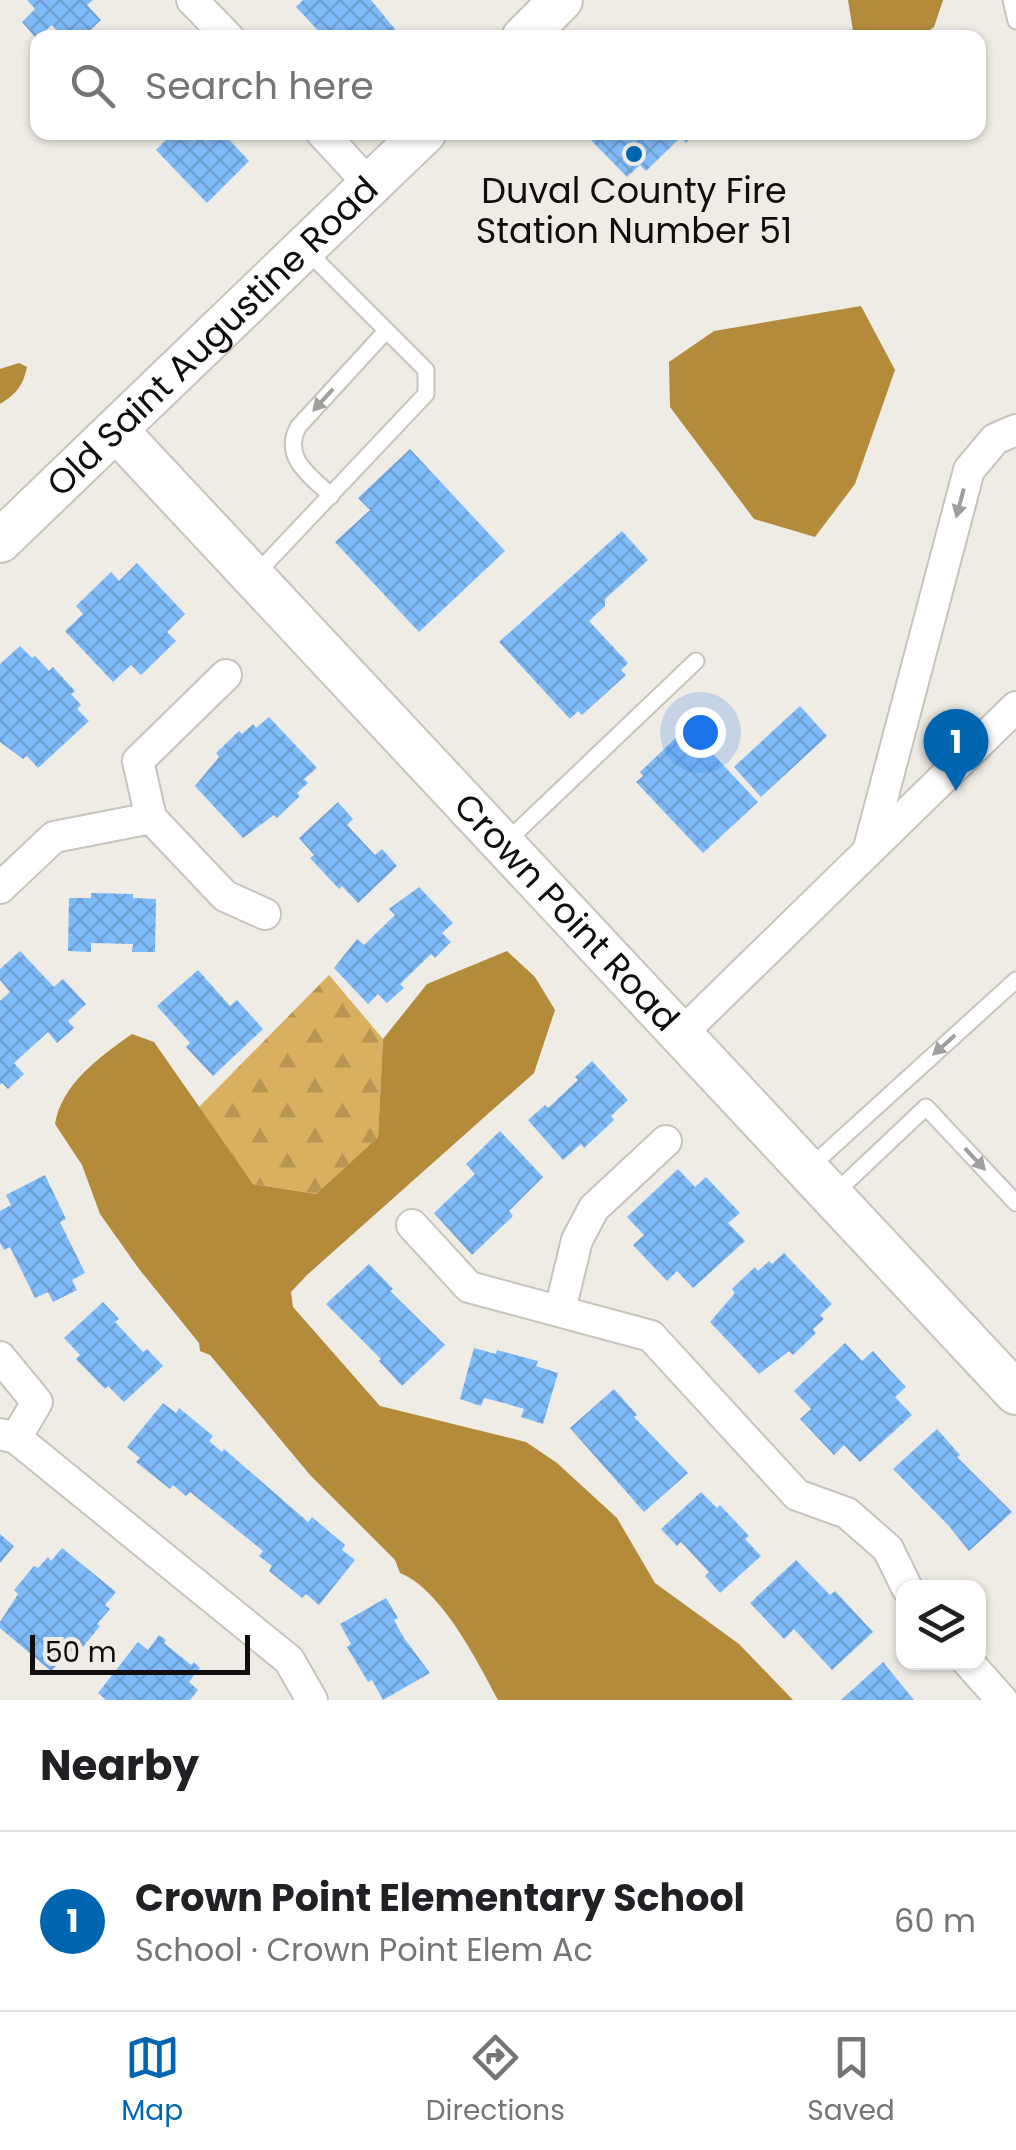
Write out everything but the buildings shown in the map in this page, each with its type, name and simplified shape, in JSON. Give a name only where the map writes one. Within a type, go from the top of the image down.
[{"type":"street","points":[[192,0],[220,30]]},
{"type":"street","points":[[530,30],[561,0]]},
{"type":"street","points":[[328,140],[371,186]]},
{"type":"street","name":"Old Saint Augustine Road","points":[[0,540],[417,140]]},
{"type":"street","name":"Crown Point Road","points":[[116,430],[1016,1393]]},
{"type":"street","points":[[868,851],[969,470],[995,439],[1016,430]]},
{"type":"street","points":[[226,675],[138,761],[151,818],[225,896],[266,914]]},
{"type":"street","points":[[680,1036],[1016,706]]},
{"type":"street","points":[[0,888],[54,837],[151,818]]},
{"type":"street","points":[[560,1310],[577,1240],[594,1208],[666,1141]]},
{"type":"street","points":[[412,1225],[469,1287],[651,1336],[797,1495],[848,1513],[888,1549],[903,1580]]},
{"type":"street","points":[[0,1357],[37,1402],[8,1436],[290,1660],[312,1700]]},
{"type":"street","points":[[975,1670],[1002,1700]]},
{"type":"lane","points":[[1012,0],[1016,21]]},
{"type":"lane","points":[[253,577],[426,394],[426,370],[304,249]]},
{"type":"lane","points":[[331,496],[297,462],[291,449],[298,427],[386,331]]},
{"type":"lane","points":[[503,844],[696,661]]},
{"type":"lane","points":[[819,1183],[903,1083],[1016,980]]},
{"type":"lane","points":[[903,1083],[1016,1203]]},
{"type":"lane","points":[[819,1183],[926,1106]]},
{"type":"green space","points":[[329,975],[383,1039],[378,1137],[316,1194],[253,1184],[199,1107]]},
{"type":"shaded area","points":[[848,0],[943,0],[930,30],[853,30]]},
{"type":"shaded area","points":[[861,306],[895,370],[855,484],[815,537],[754,519],[670,407],[669,362],[714,331]]},
{"type":"shaded area","points":[[19,363],[27,367],[23,379],[15,393],[0,404],[0,369]]},
{"type":"shaded area","points":[[507,951],[535,977],[555,1010],[534,1073],[307,1275],[291,1292],[293,1307],[380,1406],[526,1442],[557,1463],[617,1518],[655,1583],[739,1644],[793,1700],[498,1700],[444,1610],[415,1581],[400,1573],[395,1560],[310,1475],[210,1355],[200,1351],[199,1343],[100,1214],[82,1165],[55,1124],[74,1084],[132,1034],[154,1042],[253,1184],[316,1194],[378,1137],[383,1039],[427,984]]},
{"type":"place","name":"Duval County Fire Station Number 51","points":[[634,154]]},
{"type":"place","name":"Crown Point Elementary School","points":[[956,791]]}]
